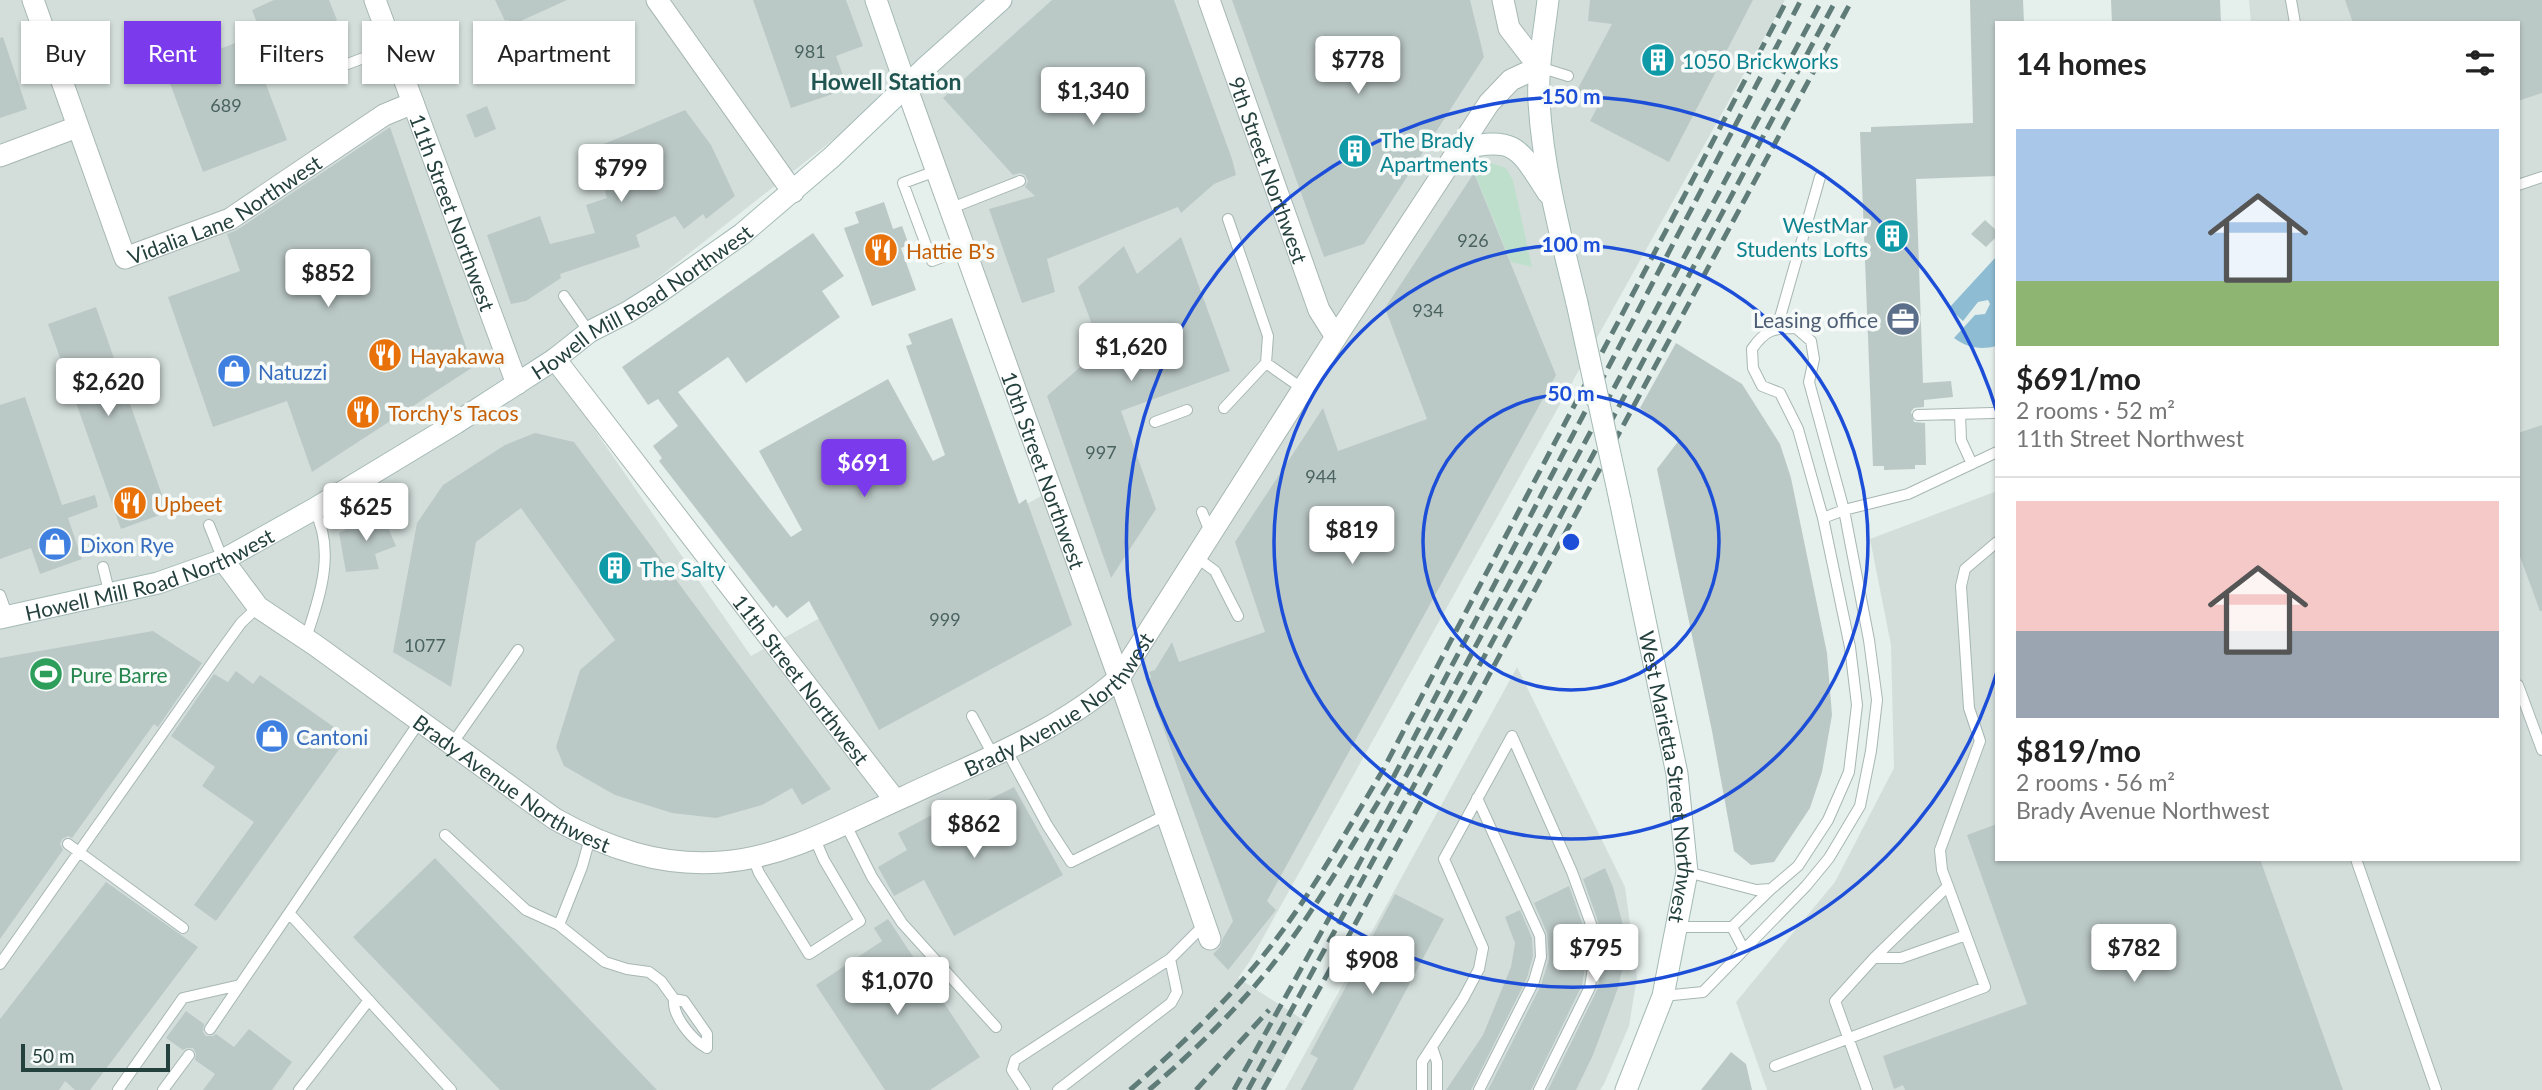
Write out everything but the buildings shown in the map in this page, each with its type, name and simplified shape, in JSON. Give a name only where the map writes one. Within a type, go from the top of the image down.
[{"type":"street","name":"Vidalia Lane Northwest","points":[[33,0],[125,258],[230,219],[384,115],[413,103]]},
{"type":"street","name":"11th Street Northwest","points":[[375,0],[383,21]]},
{"type":"street","points":[[657,0],[793,192]]},
{"type":"street","name":"10th Street Northwest","points":[[876,0],[1207,932]]},
{"type":"street","name":"Howell Mill Road Northwest","points":[[4,617],[158,583],[223,559],[314,509],[517,384],[589,332],[658,293],[742,234],[793,192],[1001,0]]},
{"type":"street","name":"9th Street Northwest","points":[[1209,0],[1319,310],[1336,337]]},
{"type":"street","points":[[1503,0],[1510,28],[1539,67]]},
{"type":"street","name":"West Marietta Street Northwest","points":[[1548,0],[1539,67],[1543,143],[1677,774],[1687,872],[1663,996],[1626,1090]]},
{"type":"street","name":"Brady Avenue Northwest","points":[[223,559],[258,607],[306,638],[555,818],[590,838],[628,853],[690,863],[753,858],[814,837],[1000,752],[1097,697],[1119,678],[1489,103],[1511,80],[1539,67]]},
{"type":"street","name":"11th Street Northwest","points":[[406,84],[517,384]]},
{"type":"street","points":[[0,156],[77,127]]},
{"type":"street","points":[[1459,150],[1477,145],[1500,144],[1516,148],[1553,200]]},
{"type":"street","name":"11th Street Northwest","points":[[555,359],[895,800]]},
{"type":"lane","points":[[2291,0],[2295,21]]},
{"type":"lane","points":[[1539,67],[1568,76]]},
{"type":"lane","points":[[936,171],[904,183],[932,261],[964,249]]},
{"type":"lane","points":[[1777,328],[1820,177]]},
{"type":"lane","points":[[2520,184],[2542,177]]},
{"type":"lane","points":[[949,209],[1020,181]]},
{"type":"lane","points":[[1224,408],[1266,363],[1268,336],[1228,219]]},
{"type":"lane","points":[[564,296],[589,332]]},
{"type":"lane","points":[[1663,996],[1703,992],[1806,886],[1829,858],[1860,806],[1871,751],[1877,700],[1869,640],[1844,510],[1809,382],[1814,359],[1811,341],[1796,328],[1777,328],[1761,337],[1752,349],[1753,368],[1762,386],[1780,393],[1798,429],[1823,518],[1850,647],[1857,705],[1849,772],[1828,820],[1798,866],[1731,927],[1676,927]]},
{"type":"lane","points":[[1266,363],[1303,389]]},
{"type":"lane","points":[[1155,422],[1187,410]]},
{"type":"lane","points":[[1918,415],[1993,413]]},
{"type":"lane","points":[[1960,414],[1961,440],[1972,464]]},
{"type":"lane","points":[[1823,518],[1908,494],[1995,453]]},
{"type":"lane","points":[[306,638],[321,594],[326,546],[323,525],[314,509]]},
{"type":"lane","points":[[1202,512],[1211,534]]},
{"type":"lane","points":[[209,525],[223,559]]},
{"type":"lane","points":[[1775,1066],[1985,987],[1942,870],[1940,850],[1980,741],[1969,708],[1961,586],[1965,569],[1995,544]]},
{"type":"lane","points":[[1196,557],[1215,571],[1238,616]]},
{"type":"lane","points":[[103,567],[110,595]]},
{"type":"lane","points":[[0,595],[4,617]]},
{"type":"lane","points":[[0,964],[220,652],[241,623],[258,607]]},
{"type":"lane","points":[[452,744],[518,650]]},
{"type":"lane","points":[[2520,690],[2542,750]]},
{"type":"lane","points":[[972,716],[1000,752],[1071,862],[1167,815]]},
{"type":"lane","points":[[210,1029],[420,721]]},
{"type":"lane","points":[[1422,1090],[1422,1062],[1463,999],[1479,969],[1483,948],[1444,859],[1512,736],[1567,859],[1591,924],[1596,949],[1590,987],[1539,1090]]},
{"type":"lane","points":[[1477,798],[1540,936],[1541,957],[1534,981],[1479,1090]]},
{"type":"lane","points":[[845,823],[872,877],[902,923],[996,1027]]},
{"type":"lane","points":[[445,835],[526,910],[559,925],[605,962],[649,972],[661,981],[674,999]]},
{"type":"lane","points":[[753,858],[759,873],[809,954],[860,921],[824,860],[814,837]]},
{"type":"lane","points":[[559,925],[582,867],[590,838]]},
{"type":"lane","points":[[68,844],[183,928]]},
{"type":"lane","points":[[2357,861],[2436,1090]]},
{"type":"lane","points":[[1687,872],[1756,890],[1771,889]]},
{"type":"lane","points":[[1867,1090],[1835,1002],[1874,958],[1948,886]]},
{"type":"lane","points":[[289,913],[451,1090]]},
{"type":"lane","points":[[1731,927],[1744,950]]},
{"type":"lane","points":[[1025,1090],[1012,1070],[1015,1060],[1207,932]]},
{"type":"lane","points":[[1874,958],[1901,958],[1966,935]]},
{"type":"lane","points":[[1058,1090],[1171,1003],[1177,992],[1170,959]]},
{"type":"lane","points":[[118,1090],[183,998],[240,985]]},
{"type":"lane","points":[[299,1090],[369,1000]]},
{"type":"lane","points":[[1432,1047],[1437,1062],[1437,1090]]},
{"type":"lane","points":[[163,1090],[189,1055]]},
{"type":"shaded area","points":[[0,0],[1785,0],[1250,961],[1238,978],[1305,1021],[1266,1090],[0,1090]],"holes":[[[900,87],[1043,495],[751,656],[549,364]]]},
{"type":"shaded area","points":[[2249,0],[2542,0],[2542,1090],[1767,1090],[1736,1002],[1835,882],[1894,768],[1891,645],[1870,539],[1995,492],[1995,861],[2520,861],[2520,21],[2251,21]]},
{"type":"shaded area","points":[[1517,667],[1625,887],[1637,977],[1629,1026],[1604,1084],[1600,1090],[1285,1090]]},
{"type":"green space","points":[[1491,163],[1506,168],[1513,180],[1532,267],[1511,262],[1474,172],[1481,165]]},
{"type":"water","points":[[1995,258],[1995,346],[1969,346],[1954,338],[1975,315],[1985,314],[1990,304],[1988,300],[1978,302],[1963,321],[1949,308]]},
{"type":"railway","points":[[1130,1090],[1197,1029],[1258,962],[1293,916],[1339,844],[1383,770],[1787,0]]},
{"type":"railway","points":[[1149,1090],[1212,1032],[1287,946],[1394,776],[1801,0]]},
{"type":"railway","points":[[1234,1090],[1354,873],[1822,0]]},
{"type":"railway","points":[[1248,1090],[1539,556],[1836,0]]},
{"type":"railway","points":[[1263,1090],[1353,928],[1852,0]]},
{"type":"railway","points":[[1196,1090],[1269,1010]]},
{"type":"place","name":"1050 Brickworks","points":[[1658,60]]},
{"type":"place","name":"The Brady Apartments","points":[[1355,151]]},
{"type":"place","name":"WestMar Students Lofts","points":[[1892,236]]},
{"type":"place","name":"Hattie B's","points":[[881,250]]},
{"type":"place","name":"Leasing office","points":[[1903,319]]},
{"type":"place","name":"Hayakawa","points":[[385,355]]},
{"type":"place","name":"Natuzzi","points":[[234,371]]},
{"type":"place","name":"Torchy's Tacos","points":[[363,412]]},
{"type":"place","name":"Upbeet","points":[[130,503]]},
{"type":"place","name":"Dixon Rye","points":[[55,544]]},
{"type":"place","name":"The Salty","points":[[615,568]]},
{"type":"place","name":"Pure Barre","points":[[46,674]]},
{"type":"place","name":"Cantoni","points":[[272,736]]},
{"type":"district","name":"Howell Station","points":[[886,81]]}]
